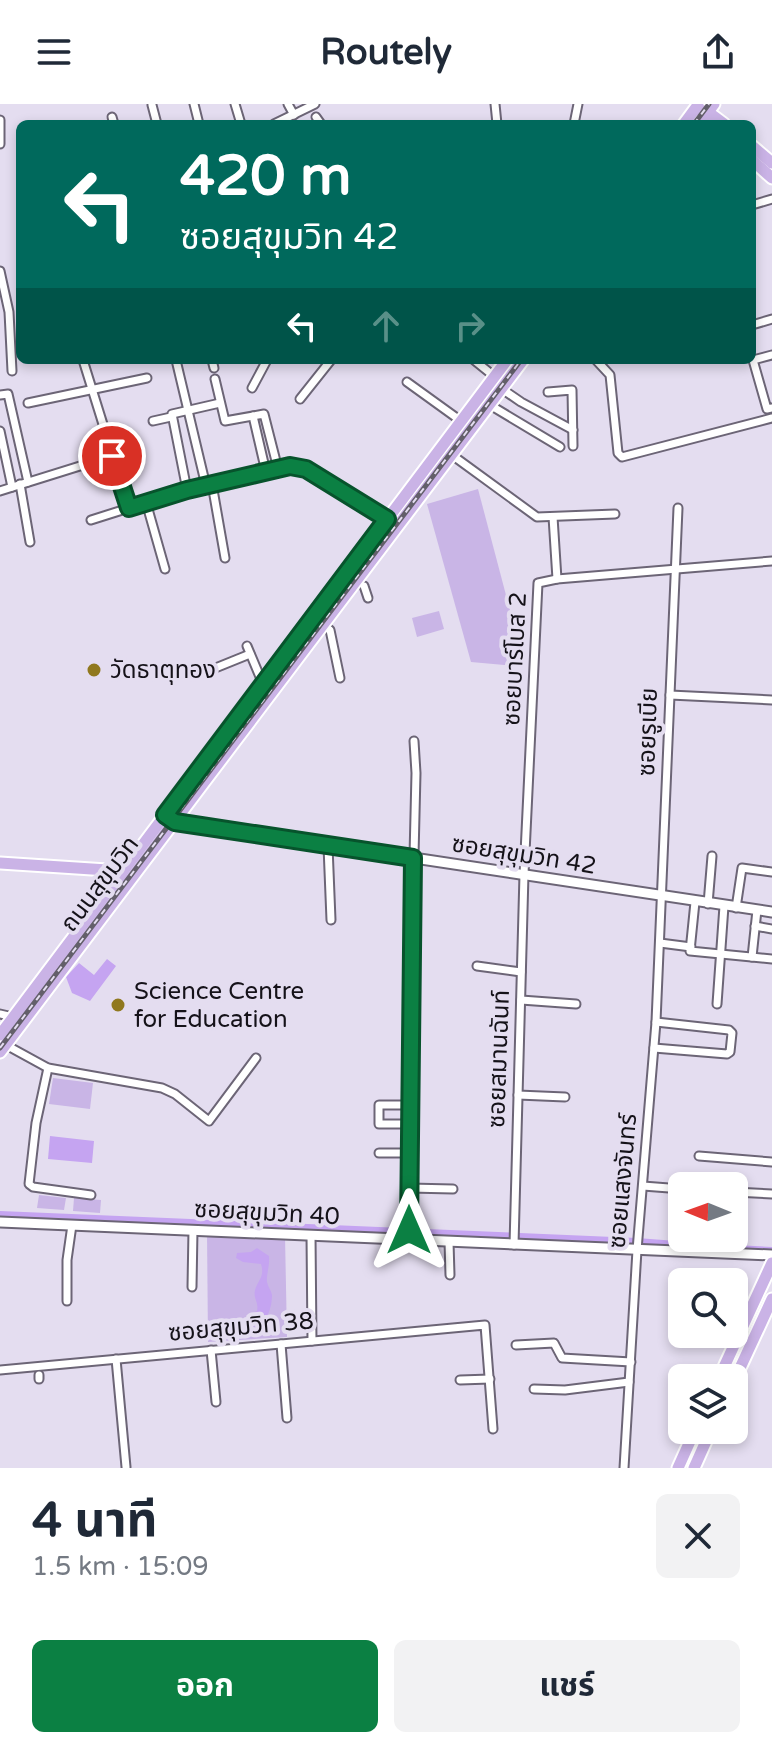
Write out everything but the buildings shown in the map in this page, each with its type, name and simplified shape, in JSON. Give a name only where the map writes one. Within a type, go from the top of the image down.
[{"type":"main road","points":[[763,162],[772,178]]},
{"type":"main road","name":"ถนนสุขุมวิท","points":[[2,1044],[298,649],[387,519],[504,364]]},
{"type":"main road","name":"ถนนสุขุมวิท","points":[[170,819],[263,684],[323,625],[520,364]]},
{"type":"main road","points":[[495,377],[502,389]]},
{"type":"main road","points":[[0,863],[107,870],[124,880]]},
{"type":"main road","points":[[725,1364],[772,1263]]},
{"type":"main road","points":[[742,1364],[772,1299]]},
{"type":"main road","points":[[678,1468],[689,1444]]},
{"type":"main road","points":[[694,1468],[705,1444]]},
{"type":"street","points":[[288,104],[294,115]]},
{"type":"street","points":[[283,120],[315,104]]},
{"type":"street","points":[[0,120],[0,144]]},
{"type":"street","points":[[0,271],[9,312],[12,371]]},
{"type":"street","points":[[9,312],[16,311]]},
{"type":"street","points":[[84,364],[129,508]]},
{"type":"street","points":[[177,364],[225,558]]},
{"type":"street","points":[[252,388],[265,364]]},
{"type":"street","points":[[300,399],[328,364]]},
{"type":"street","points":[[479,364],[495,377]]},
{"type":"street","points":[[600,364],[610,375],[618,453],[622,457],[772,418]]},
{"type":"street","points":[[754,364],[767,409],[772,408]]},
{"type":"street","points":[[28,403],[147,378]]},
{"type":"street","points":[[215,379],[224,420],[265,415],[278,469]]},
{"type":"street","points":[[407,382],[461,421]]},
{"type":"street","points":[[502,389],[573,430]]},
{"type":"street","points":[[548,392],[572,390],[573,446]]},
{"type":"street","points":[[4,394],[30,542]]},
{"type":"street","points":[[153,421],[220,403]]},
{"type":"street","points":[[490,405],[560,447]]},
{"type":"street","points":[[253,416],[266,472]]},
{"type":"street","points":[[171,417],[187,490]]},
{"type":"street","points":[[0,431],[20,484]]},
{"type":"street","points":[[452,455],[535,516],[615,514]]},
{"type":"street","points":[[0,491],[112,456]]},
{"type":"street","points":[[91,520],[187,490],[290,466],[306,469],[387,519]]},
{"type":"street","points":[[146,502],[165,569]]},
{"type":"street","name":"ซอยรูเบีย","points":[[662,897],[678,508]]},
{"type":"street","points":[[553,517],[557,579]]},
{"type":"street","name":"ซอยบาร์โบส 2","points":[[524,874],[538,583],[772,561]]},
{"type":"street","points":[[364,586],[368,598]]},
{"type":"street","points":[[323,625],[330,630],[340,678]]},
{"type":"street","points":[[203,673],[249,650],[263,684]]},
{"type":"street","points":[[670,695],[772,700]]},
{"type":"street","points":[[409,1235],[414,741]]},
{"type":"street","name":"ซอยสุขุมวิท 42","points":[[170,819],[328,846],[772,912]]},
{"type":"street","points":[[328,846],[331,920]]},
{"type":"street","points":[[708,904],[712,856]]},
{"type":"street","points":[[736,908],[742,868],[772,872]]},
{"type":"street","name":"ซอยสมานฉันท์","points":[[514,1240],[524,874]]},
{"type":"street","name":"ซอยแสงจันทร์","points":[[624,1468],[662,897]]},
{"type":"street","points":[[695,902],[690,951],[772,959]]},
{"type":"street","points":[[717,1004],[724,906]]},
{"type":"street","points":[[752,957],[757,910]]},
{"type":"street","points":[[755,926],[772,929]]},
{"type":"street","points":[[660,943],[691,947]]},
{"type":"street","points":[[477,966],[521,972]]},
{"type":"street","points":[[521,1000],[576,1004]]},
{"type":"street","points":[[0,1014],[18,1020]]},
{"type":"street","points":[[654,1048],[730,1052],[731,1031],[656,1022]]},
{"type":"street","points":[[2,1044],[48,1068],[162,1088],[175,1094],[209,1121],[256,1058]]},
{"type":"street","points":[[48,1068],[36,1123],[29,1184],[91,1195]]},
{"type":"street","points":[[518,1095],[565,1097]]},
{"type":"street","points":[[408,1105],[379,1105],[379,1124],[408,1124]]},
{"type":"street","points":[[379,1153],[408,1153]]},
{"type":"street","points":[[699,1156],[772,1162]]},
{"type":"street","points":[[643,1186],[668,1188]]},
{"type":"street","points":[[409,1188],[453,1189]]},
{"type":"street","points":[[748,1193],[772,1194]]},
{"type":"street","name":"ซอยสุขุมวิท 40","points":[[0,1222],[311,1235],[409,1235],[449,1242],[514,1240],[637,1250],[772,1255]]},
{"type":"street","points":[[67,1301],[67,1260],[72,1225]]},
{"type":"street","points":[[192,1287],[193,1230]]},
{"type":"street","points":[[311,1235],[312,1341]]},
{"type":"street","points":[[449,1242],[450,1275]]},
{"type":"street","name":"ซอยสุขุมวิท 38","points":[[0,1370],[485,1325],[490,1379]]},
{"type":"street","points":[[516,1345],[555,1343],[558,1356],[562,1358],[631,1362]]},
{"type":"street","points":[[281,1344],[287,1418]]},
{"type":"street","points":[[211,1350],[216,1402]]},
{"type":"street","points":[[116,1359],[126,1467]]},
{"type":"street","points":[[460,1380],[490,1379],[493,1429]]},
{"type":"street","points":[[534,1389],[565,1390],[629,1382]]},
{"type":"shaded area","points":[[478,489],[525,667],[471,662],[427,504]]},
{"type":"shaded area","points":[[439,611],[444,629],[417,637],[412,618]]},
{"type":"shaded area","points":[[107,959],[116,966],[90,1001],[72,993],[66,977],[79,963],[94,975]]},
{"type":"shaded area","points":[[53,1078],[93,1083],[90,1109],[49,1104]]},
{"type":"shaded area","points":[[50,1136],[94,1141],[92,1163],[48,1159]]},
{"type":"shaded area","points":[[39,1195],[66,1198],[64,1210],[37,1208]]},
{"type":"shaded area","points":[[74,1198],[101,1200],[100,1213],[73,1211]]},
{"type":"shaded area","points":[[207,1232],[285,1236],[287,1337],[208,1342]]},
{"type":"shaded area","points":[[257,1248],[269,1256],[267,1282],[272,1295],[266,1317],[253,1323],[247,1321],[247,1316],[257,1311],[255,1293],[262,1275],[261,1264],[236,1258],[237,1253],[251,1252]]},
{"type":"waterway","points":[[0,1214],[668,1243]]},
{"type":"waterway","points":[[748,1249],[772,1250]]},
{"type":"railway","points":[[697,120],[709,104]]},
{"type":"railway","points":[[0,1048],[518,364]]},
{"type":"place","name":"วัดธาตุทอง","points":[[94,670]]},
{"type":"place","name":"Science Centre for Education","points":[[118,1005]]},
{"type":"route","points":[[112,456],[129,508],[187,490],[290,466],[306,469],[387,519],[165,815],[175,822],[413,858],[409,1230]]}]
